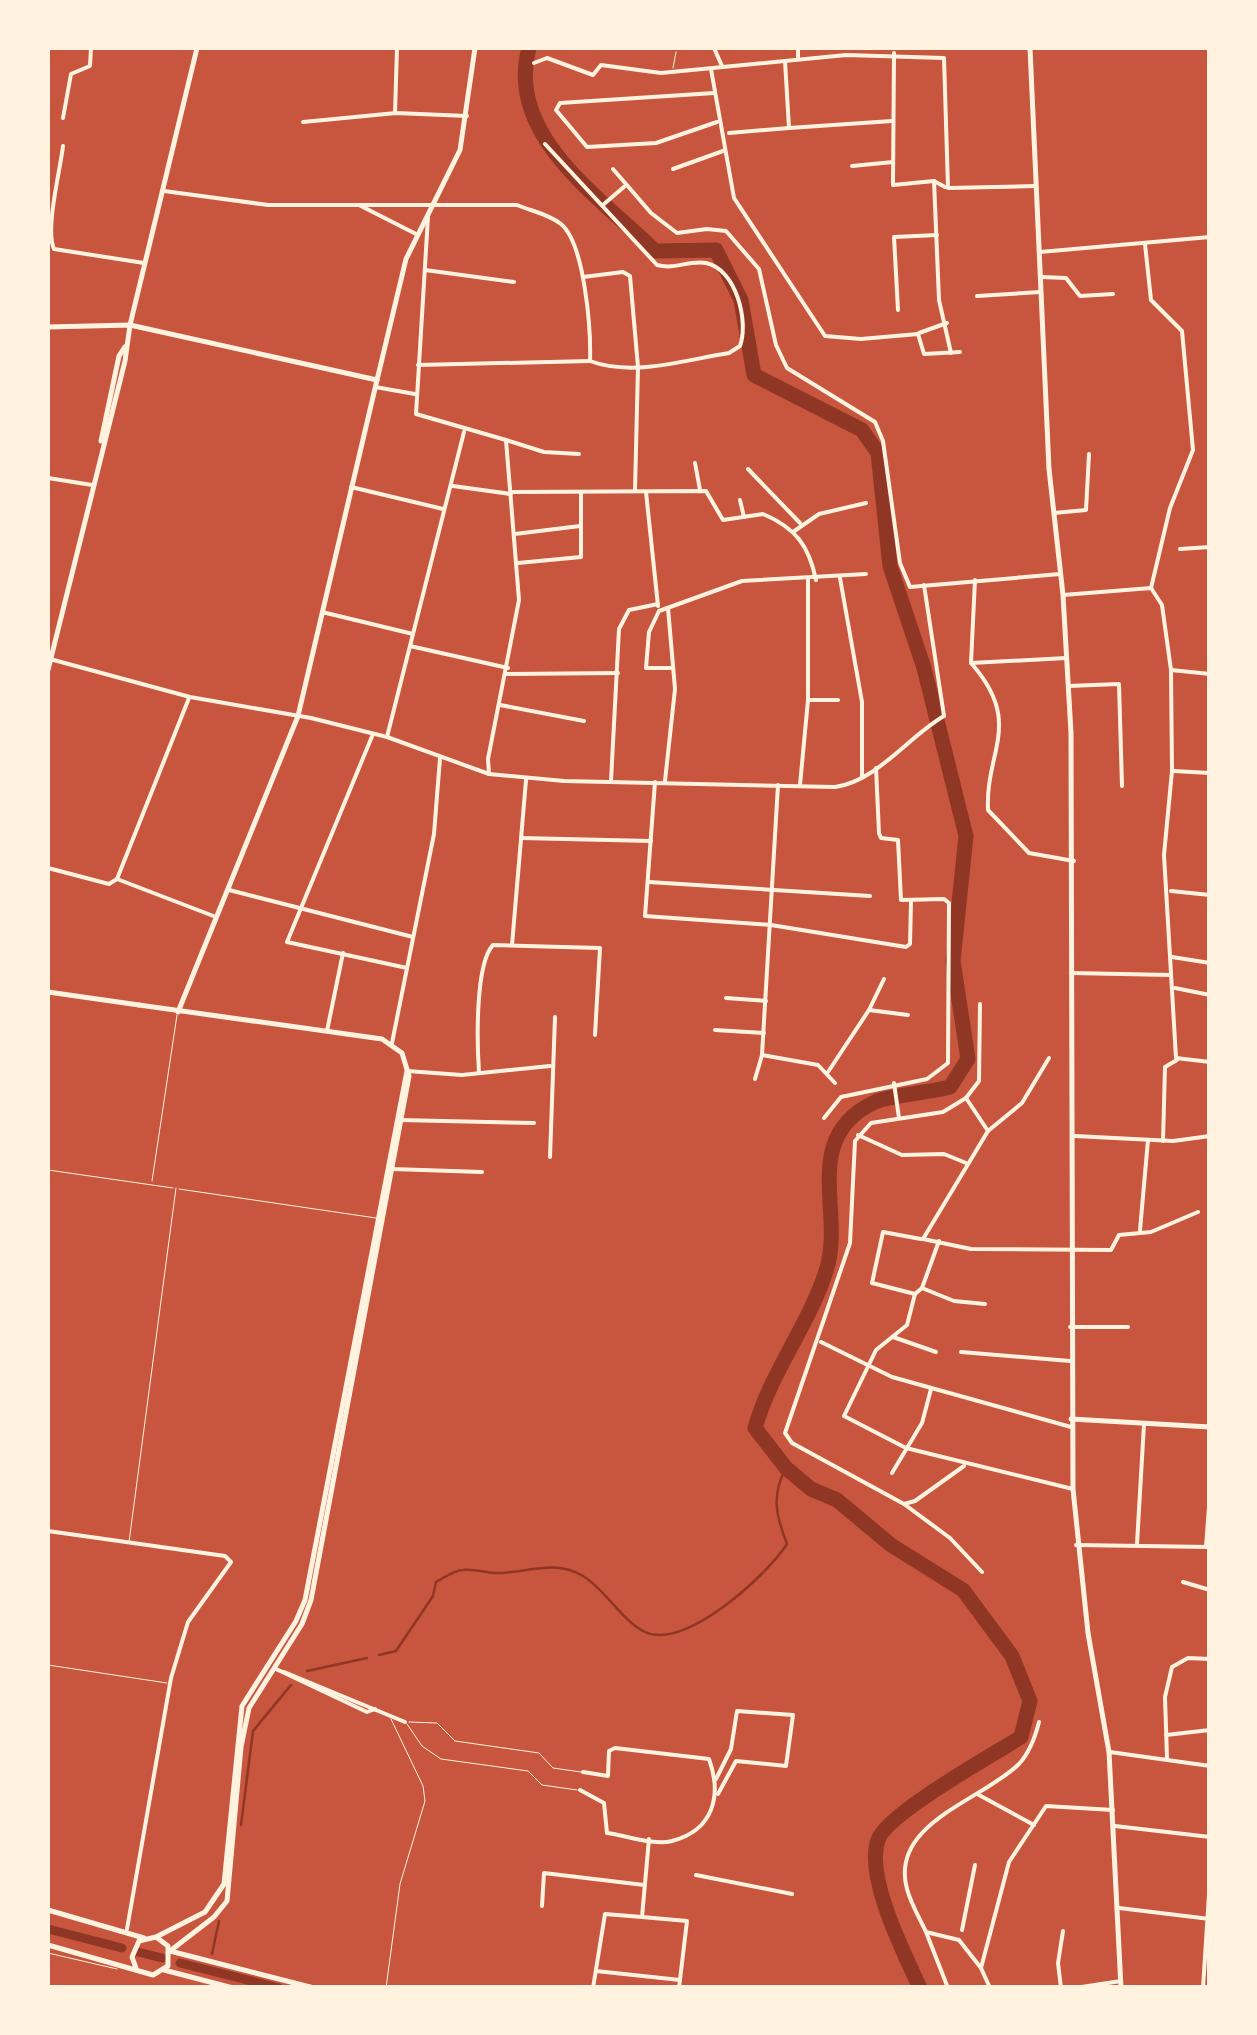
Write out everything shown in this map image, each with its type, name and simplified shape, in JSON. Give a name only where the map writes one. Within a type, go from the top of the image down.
[{"type":"main road","points":[[48,670],[102,444],[107,403],[125,347],[198,48]]},
{"type":"main road","points":[[177,1013],[298,716],[406,259],[460,150],[475,48]]},
{"type":"main road","points":[[1030,48],[1039,277],[1068,686],[1074,861],[1074,1248],[1070,1326],[1073,1489],[1076,1545],[1109,1752],[1121,1984]]},
{"type":"main road","points":[[48,327],[130,325],[376,383]]},
{"type":"main road","points":[[48,992],[392,1043],[404,1056],[407,1071],[307,1612],[252,1702],[241,1747],[222,1910],[170,1953],[166,1968]]},
{"type":"main road","points":[[380,1218],[395,1140]]},
{"type":"main road","points":[[1071,1418],[1210,1427]]},
{"type":"main road","points":[[48,1910],[127,1929],[144,1938],[156,1937],[205,1912],[228,1884]]},
{"type":"main road","points":[[156,1937],[170,1953],[314,1988]]},
{"type":"main road","points":[[136,1968],[132,1956],[135,1945],[144,1938]]},
{"type":"main road","points":[[48,1944],[126,1964],[146,1974],[166,1968],[232,1988]]},
{"type":"street","points":[[62,118],[71,74],[90,66],[90,48]]},
{"type":"street","points":[[395,113],[396,48]]},
{"type":"street","points":[[714,48],[722,68]]},
{"type":"street","points":[[798,48],[798,59]]},
{"type":"street","points":[[894,53],[893,183],[934,181],[948,188],[1034,186]]},
{"type":"street","points":[[534,63],[547,58],[593,75],[600,65],[634,72],[672,72],[894,53],[944,58],[948,188]]},
{"type":"street","points":[[785,61],[789,128]]},
{"type":"street","points":[[712,68],[723,151],[739,208],[825,336],[860,339],[918,334],[947,323]]},
{"type":"street","points":[[714,93],[560,103],[556,110],[588,147],[656,143],[718,122]]},
{"type":"street","points":[[303,122],[395,113],[467,116]]},
{"type":"street","points":[[730,133],[892,121]]},
{"type":"street","points":[[418,365],[590,361],[610,369],[736,350],[743,336],[739,303],[734,289],[717,268],[706,263],[657,265],[605,203],[545,144]]},
{"type":"street","points":[[63,146],[58,198],[50,220],[54,250],[144,263]]},
{"type":"street","points":[[672,170],[723,151]]},
{"type":"street","points":[[852,166],[892,162]]},
{"type":"street","points":[[613,169],[676,234],[707,228],[726,231],[759,269],[776,344],[787,368],[875,422],[883,441],[900,563],[910,588],[1060,574]]},
{"type":"street","points":[[934,181],[939,300],[947,323],[950,353]]},
{"type":"street","points":[[605,203],[626,186]]},
{"type":"street","points":[[164,190],[268,205],[518,205],[546,215],[566,229],[582,277],[590,361]]},
{"type":"street","points":[[358,204],[418,234]]},
{"type":"street","points":[[428,214],[415,394],[419,418],[544,452],[579,454]]},
{"type":"street","points":[[898,310],[894,237],[937,235]]},
{"type":"street","points":[[1040,252],[1210,237]]},
{"type":"street","points":[[1145,244],[1151,300],[1182,331],[1192,450],[1170,508],[1150,588],[1162,605],[1170,670],[1172,771],[1164,855],[1178,1060]]},
{"type":"street","points":[[425,270],[514,282]]},
{"type":"street","points":[[582,277],[630,274],[638,367],[635,490]]},
{"type":"street","points":[[1039,277],[1066,278],[1080,296],[1113,294]]},
{"type":"street","points":[[977,296],[1040,292]]},
{"type":"street","points":[[918,334],[924,354],[960,352]]},
{"type":"street","points":[[376,383],[415,394]]},
{"type":"street","points":[[387,738],[464,431]]},
{"type":"street","points":[[490,774],[488,759],[518,609],[518,563],[506,440]]},
{"type":"street","points":[[1054,513],[1086,510],[1089,454]]},
{"type":"street","points":[[695,463],[700,490]]},
{"type":"street","points":[[748,468],[801,524]]},
{"type":"street","points":[[48,478],[92,485]]},
{"type":"street","points":[[453,486],[511,493],[706,490],[723,520],[764,514],[793,532],[810,550],[816,580]]},
{"type":"street","points":[[351,488],[443,509]]},
{"type":"street","points":[[646,490],[659,611],[650,632],[646,668],[672,668]]},
{"type":"street","points":[[518,563],[580,558],[581,492]]},
{"type":"street","points":[[740,500],[744,516]]},
{"type":"street","points":[[793,532],[818,514],[866,503]]},
{"type":"street","points":[[515,534],[580,526]]},
{"type":"street","points":[[1180,549],[1210,547]]},
{"type":"street","points":[[659,611],[742,581],[816,580],[866,574]]},
{"type":"street","points":[[840,578],[862,702],[862,776]]},
{"type":"street","points":[[800,786],[808,700],[808,580]]},
{"type":"street","points":[[975,580],[971,663],[982,675],[1001,731],[988,810],[1032,854],[1074,861]]},
{"type":"street","points":[[50,659],[190,697],[372,734],[490,774],[526,779],[849,785],[944,716],[924,585]]},
{"type":"street","points":[[1063,595],[1150,588]]},
{"type":"street","points":[[611,781],[624,614],[658,604]]},
{"type":"street","points":[[665,781],[675,689],[668,608]]},
{"type":"street","points":[[322,612],[413,634]]},
{"type":"street","points":[[410,646],[507,671],[618,673]]},
{"type":"street","points":[[971,663],[1066,658]]},
{"type":"street","points":[[1170,670],[1210,674]]},
{"type":"street","points":[[1068,686],[1119,684],[1122,786]]},
{"type":"street","points":[[48,868],[109,884],[117,879],[190,697]]},
{"type":"street","points":[[808,700],[838,700]]},
{"type":"street","points":[[499,705],[584,721]]},
{"type":"street","points":[[372,734],[287,942],[407,968]]},
{"type":"street","points":[[392,1043],[434,834],[440,758]]},
{"type":"street","points":[[471,766],[488,759]]},
{"type":"street","points":[[824,1118],[840,1097],[937,1074],[946,1066],[949,1053],[949,903],[944,899],[901,900],[898,840],[881,838],[879,833],[876,768]]},
{"type":"street","points":[[1172,771],[1210,773]]},
{"type":"street","points":[[512,945],[518,838],[526,779]]},
{"type":"street","points":[[655,782],[645,916],[771,926],[906,947],[910,944],[911,900]]},
{"type":"street","points":[[755,1079],[764,1033],[778,784]]},
{"type":"street","points":[[518,838],[651,841]]},
{"type":"street","points":[[117,879],[216,917]]},
{"type":"street","points":[[648,882],[870,896]]},
{"type":"street","points":[[227,889],[413,937]]},
{"type":"street","points":[[1171,892],[1210,895]]},
{"type":"street","points":[[479,1072],[477,1040],[488,950],[492,944],[600,948],[596,1035]]},
{"type":"street","points":[[327,1031],[343,953]]},
{"type":"street","points":[[1172,957],[1210,963]]},
{"type":"street","points":[[1071,973],[1173,975]]},
{"type":"street","points":[[828,1072],[869,1010],[884,979]]},
{"type":"street","points":[[1173,987],[1210,994]]},
{"type":"street","points":[[726,998],[766,1001]]},
{"type":"street","points":[[980,1004],[979,1081],[966,1098],[943,1112],[871,1123],[858,1135],[850,1164],[850,1243],[820,1342],[786,1428],[787,1439],[904,1504],[950,1538],[982,1572]]},
{"type":"street","points":[[869,1010],[908,1014]]},
{"type":"street","points":[[550,1157],[550,1066],[555,1017]]},
{"type":"street","points":[[715,1030],[764,1033]]},
{"type":"street","points":[[762,1055],[818,1065],[834,1083]]},
{"type":"street","points":[[923,1239],[988,1131],[1022,1103],[1048,1058]]},
{"type":"street","points":[[1163,1141],[1165,1067],[1178,1060],[1210,1062]]},
{"type":"street","points":[[407,1071],[479,1072],[550,1066]]},
{"type":"street","points":[[895,1086],[899,1117]]},
{"type":"street","points":[[966,1098],[988,1131]]},
{"type":"street","points":[[398,1120],[534,1122]]},
{"type":"street","points":[[858,1135],[902,1155],[944,1154],[966,1164]]},
{"type":"street","points":[[1074,1136],[1163,1141],[1210,1136]]},
{"type":"street","points":[[1140,1232],[1148,1140]]},
{"type":"street","points":[[392,1169],[482,1172]]},
{"type":"street","points":[[915,1294],[872,1283],[883,1232],[970,1249],[1115,1249],[1119,1234],[1136,1236],[1152,1232],[1198,1212]]},
{"type":"street","points":[[939,1241],[922,1288],[915,1294],[907,1324],[876,1350],[843,1414],[906,1448],[964,1466],[1073,1489]]},
{"type":"street","points":[[922,1288],[954,1301],[985,1304]]},
{"type":"street","points":[[1070,1326],[1128,1327]]},
{"type":"street","points":[[893,1337],[936,1352]]},
{"type":"street","points":[[820,1342],[867,1366],[931,1389],[1071,1427]]},
{"type":"street","points":[[961,1352],[1070,1361]]},
{"type":"street","points":[[892,1473],[922,1424],[931,1389]]},
{"type":"street","points":[[1137,1544],[1144,1424]]},
{"type":"street","points":[[904,1504],[915,1501],[964,1466]]},
{"type":"street","points":[[1076,1545],[1208,1547],[1210,1494]]},
{"type":"street","points":[[48,1531],[231,1560],[188,1622],[170,1684],[127,1929]]},
{"type":"street","points":[[1183,1582],[1210,1590]]},
{"type":"street","points":[[1167,1758],[1166,1682],[1172,1667],[1188,1658],[1210,1659]]},
{"type":"street","points":[[272,1667],[405,1722]]},
{"type":"street","points":[[580,1790],[604,1803],[607,1833],[668,1842],[709,1818],[736,1761],[786,1766],[793,1715],[736,1710],[731,1749],[716,1779]]},
{"type":"street","points":[[948,1988],[906,1888],[911,1849],[927,1826],[979,1795],[1018,1764],[1030,1748],[1039,1722]]},
{"type":"street","points":[[1166,1735],[1210,1730]]},
{"type":"street","points":[[583,1772],[608,1776],[609,1751],[615,1748],[709,1760],[718,1794]]},
{"type":"street","points":[[1109,1752],[1210,1766]]},
{"type":"street","points":[[979,1795],[1034,1825]]},
{"type":"street","points":[[982,1968],[1009,1862],[1046,1806],[1113,1810]]},
{"type":"street","points":[[1114,1826],[1210,1837]]},
{"type":"street","points":[[642,1917],[649,1839]]},
{"type":"street","points":[[962,1930],[976,1865]]},
{"type":"street","points":[[542,1906],[544,1873],[644,1885]]},
{"type":"street","points":[[696,1875],[792,1894]]},
{"type":"street","points":[[1204,1988],[1210,1879]]},
{"type":"street","points":[[1119,1908],[1208,1919]]},
{"type":"street","points":[[592,1988],[605,1914],[687,1922],[678,1988]]},
{"type":"street","points":[[1061,1988],[1058,1963],[1063,1930]]},
{"type":"street","points":[[926,1932],[959,1939],[982,1968],[990,1988]]},
{"type":"street","points":[[596,1971],[680,1980]]},
{"type":"street","points":[[1075,1988],[1121,1984]]},
{"type":"lane","points":[[672,72],[676,52]]},
{"type":"lane","points":[[152,1185],[177,1013]]},
{"type":"lane","points":[[48,1170],[380,1218]]},
{"type":"lane","points":[[128,1542],[176,1188]]},
{"type":"lane","points":[[48,1665],[170,1684]]},
{"type":"lane","points":[[386,1988],[400,1884],[426,1801],[423,1786],[390,1716]]},
{"type":"lane","points":[[405,1722],[437,1723],[455,1741],[539,1752],[553,1768],[583,1772]]},
{"type":"lane","points":[[405,1722],[422,1746],[441,1759],[528,1771],[542,1785],[580,1790]]},
{"type":"lane","points":[[48,1953],[115,1969],[126,1964]]},
{"type":"waterway","points":[[529,48],[525,79],[531,109],[562,162],[655,251],[716,250],[741,300],[754,375],[862,430],[878,453],[890,566],[924,668],[966,836],[953,961],[968,1059],[950,1087],[875,1102],[852,1117],[838,1135],[829,1177],[831,1246],[827,1268],[755,1428],[786,1468],[811,1489],[837,1500],[891,1545],[963,1590],[1012,1656],[1030,1701],[1021,1737],[919,1801],[885,1829],[878,1840],[875,1856],[881,1894],[920,1988]]},
{"type":"waterway","points":[[379,1655],[396,1651],[433,1596],[436,1582],[463,1570],[506,1573],[550,1567],[572,1571],[591,1582],[645,1632],[662,1635],[681,1631],[724,1607],[762,1574],[787,1544],[777,1506],[778,1487],[786,1468]]},
{"type":"waterway","points":[[307,1671],[367,1658]]},
{"type":"waterway","points":[[241,1825],[253,1731],[291,1685]]},
{"type":"waterway","points":[[212,1954],[219,1921]]},
{"type":"waterway","points":[[48,1929],[122,1948]]},
{"type":"waterway","points":[[138,1952],[162,1958]]},
{"type":"waterway","points":[[180,1963],[279,1988]]}]
